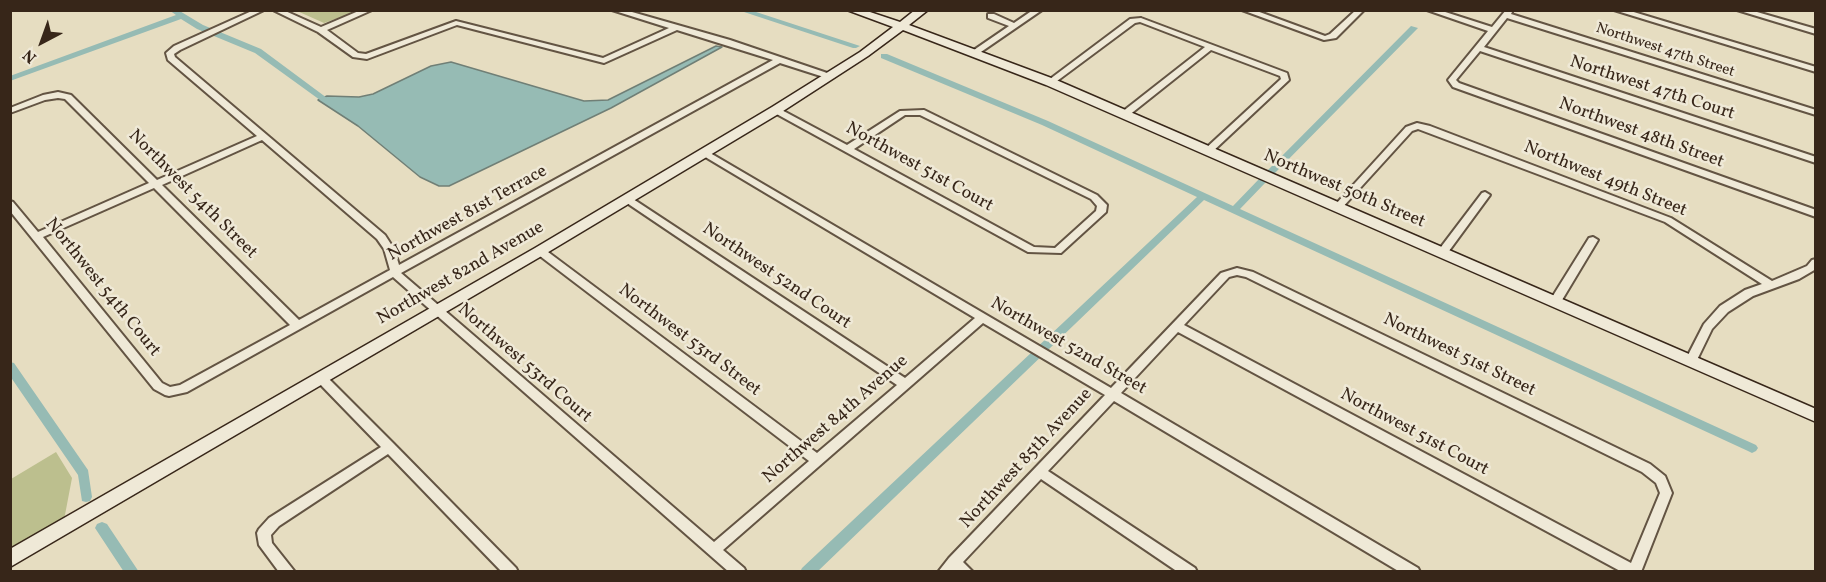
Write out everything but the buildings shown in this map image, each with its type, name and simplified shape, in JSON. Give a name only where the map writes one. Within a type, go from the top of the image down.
[{"type":"street","points":[[261,10],[170,53],[171,58],[381,237],[389,249],[396,274]]},
{"type":"street","points":[[276,10],[321,30],[356,55],[368,57],[456,23],[604,61],[677,27]]},
{"type":"street","points":[[321,30],[369,10]]},
{"type":"street","points":[[615,10],[782,59],[830,77]]},
{"type":"street","name":"Northwest 50th Street","points":[[852,10],[975,52],[1050,82],[1815,416]]},
{"type":"street","name":"Northwest 82nd Avenue","points":[[10,559],[776,111],[830,77],[923,10]]},
{"type":"street","points":[[975,52],[1039,10]]},
{"type":"street","points":[[1245,10],[1324,38],[1333,36],[1361,10]]},
{"type":"street","points":[[1430,10],[1493,30]]},
{"type":"street","points":[[1617,10],[1815,70]]},
{"type":"street","points":[[1740,10],[1815,32]]},
{"type":"street","points":[[1479,48],[1508,13]]},
{"type":"street","name":"Northwest 47th Street","points":[[1508,13],[1815,113]]},
{"type":"street","points":[[991,16],[1015,26]]},
{"type":"street","points":[[1050,82],[1133,21],[1141,21],[1211,46],[1284,75],[1285,80],[1208,151]]},
{"type":"street","points":[[1125,114],[1211,46]]},
{"type":"street","name":"Northwest 48th Street","points":[[1479,48],[1452,80],[1456,85],[1815,214]]},
{"type":"street","name":"Northwest 47th Court","points":[[1479,48],[1815,160]]},
{"type":"street","name":"Northwest 81st Terrace","points":[[169,392],[183,389],[396,274],[782,59]]},
{"type":"street","name":"Northwest 54th Street","points":[[10,111],[58,95],[68,96],[298,326]]},
{"type":"street","name":"Northwest 51st Court","points":[[776,111],[1032,250],[1057,251],[1101,212],[1102,205],[1094,197],[921,112],[903,113],[848,149]]},
{"type":"street","name":"Northwest 49th Street","points":[[1338,207],[1409,129],[1417,126],[1668,220],[1771,285]]},
{"type":"street","points":[[36,236],[262,137]]},
{"type":"street","name":"Northwest 52nd Street","points":[[705,153],[1413,572]]},
{"type":"street","points":[[1442,253],[1485,195]]},
{"type":"street","name":"Northwest 52nd Court","points":[[627,199],[905,384]]},
{"type":"street","name":"Northwest 54th Court","points":[[10,204],[158,386],[169,392]]},
{"type":"street","points":[[1555,302],[1593,240]]},
{"type":"street","name":"Northwest 53rd Street","points":[[540,251],[817,460]]},
{"type":"street","points":[[1691,361],[1708,327],[1724,309],[1749,293],[1814,267]]},
{"type":"street","name":"Northwest 85th Avenue","points":[[950,567],[1225,275],[1237,271]]},
{"type":"street","name":"Northwest 51st Street","points":[[1237,271],[1249,274],[1646,468],[1661,480],[1666,493],[1634,571]]},
{"type":"street","name":"Northwest 53rd Court","points":[[396,274],[739,572]]},
{"type":"street","name":"Northwest 84th Avenue","points":[[714,550],[983,317]]},
{"type":"street","name":"Northwest 51st Court","points":[[1177,326],[1634,571]]},
{"type":"street","points":[[321,378],[511,572]]},
{"type":"street","points":[[288,572],[266,545],[264,533],[274,522],[390,447]]},
{"type":"street","points":[[1040,472],[1190,572]]},
{"type":"street","points":[[950,567],[966,572]]},
{"type":"green space","points":[[297,11],[358,11],[324,23]]},
{"type":"green space","points":[[56,452],[72,478],[64,520],[11,547],[11,479]]},
{"type":"water","points":[[716,46],[722,47],[611,108],[449,186],[439,186],[420,177],[358,126],[318,100],[327,96],[359,97],[373,94],[431,66],[451,62],[584,101],[608,100]]},
{"type":"waterway","points":[[172,10],[200,27],[258,51],[323,98]]},
{"type":"waterway","points":[[741,10],[856,46]]},
{"type":"waterway","points":[[10,79],[181,16]]},
{"type":"waterway","points":[[1270,173],[1414,28]]},
{"type":"waterway","points":[[884,56],[1045,123],[1234,210]]},
{"type":"waterway","points":[[1234,210],[1263,180]]},
{"type":"waterway","points":[[807,572],[1203,196]]},
{"type":"waterway","points":[[1234,210],[1752,448]]},
{"type":"waterway","points":[[10,366],[84,474],[86,497]]},
{"type":"waterway","points":[[102,528],[132,572]]}]
